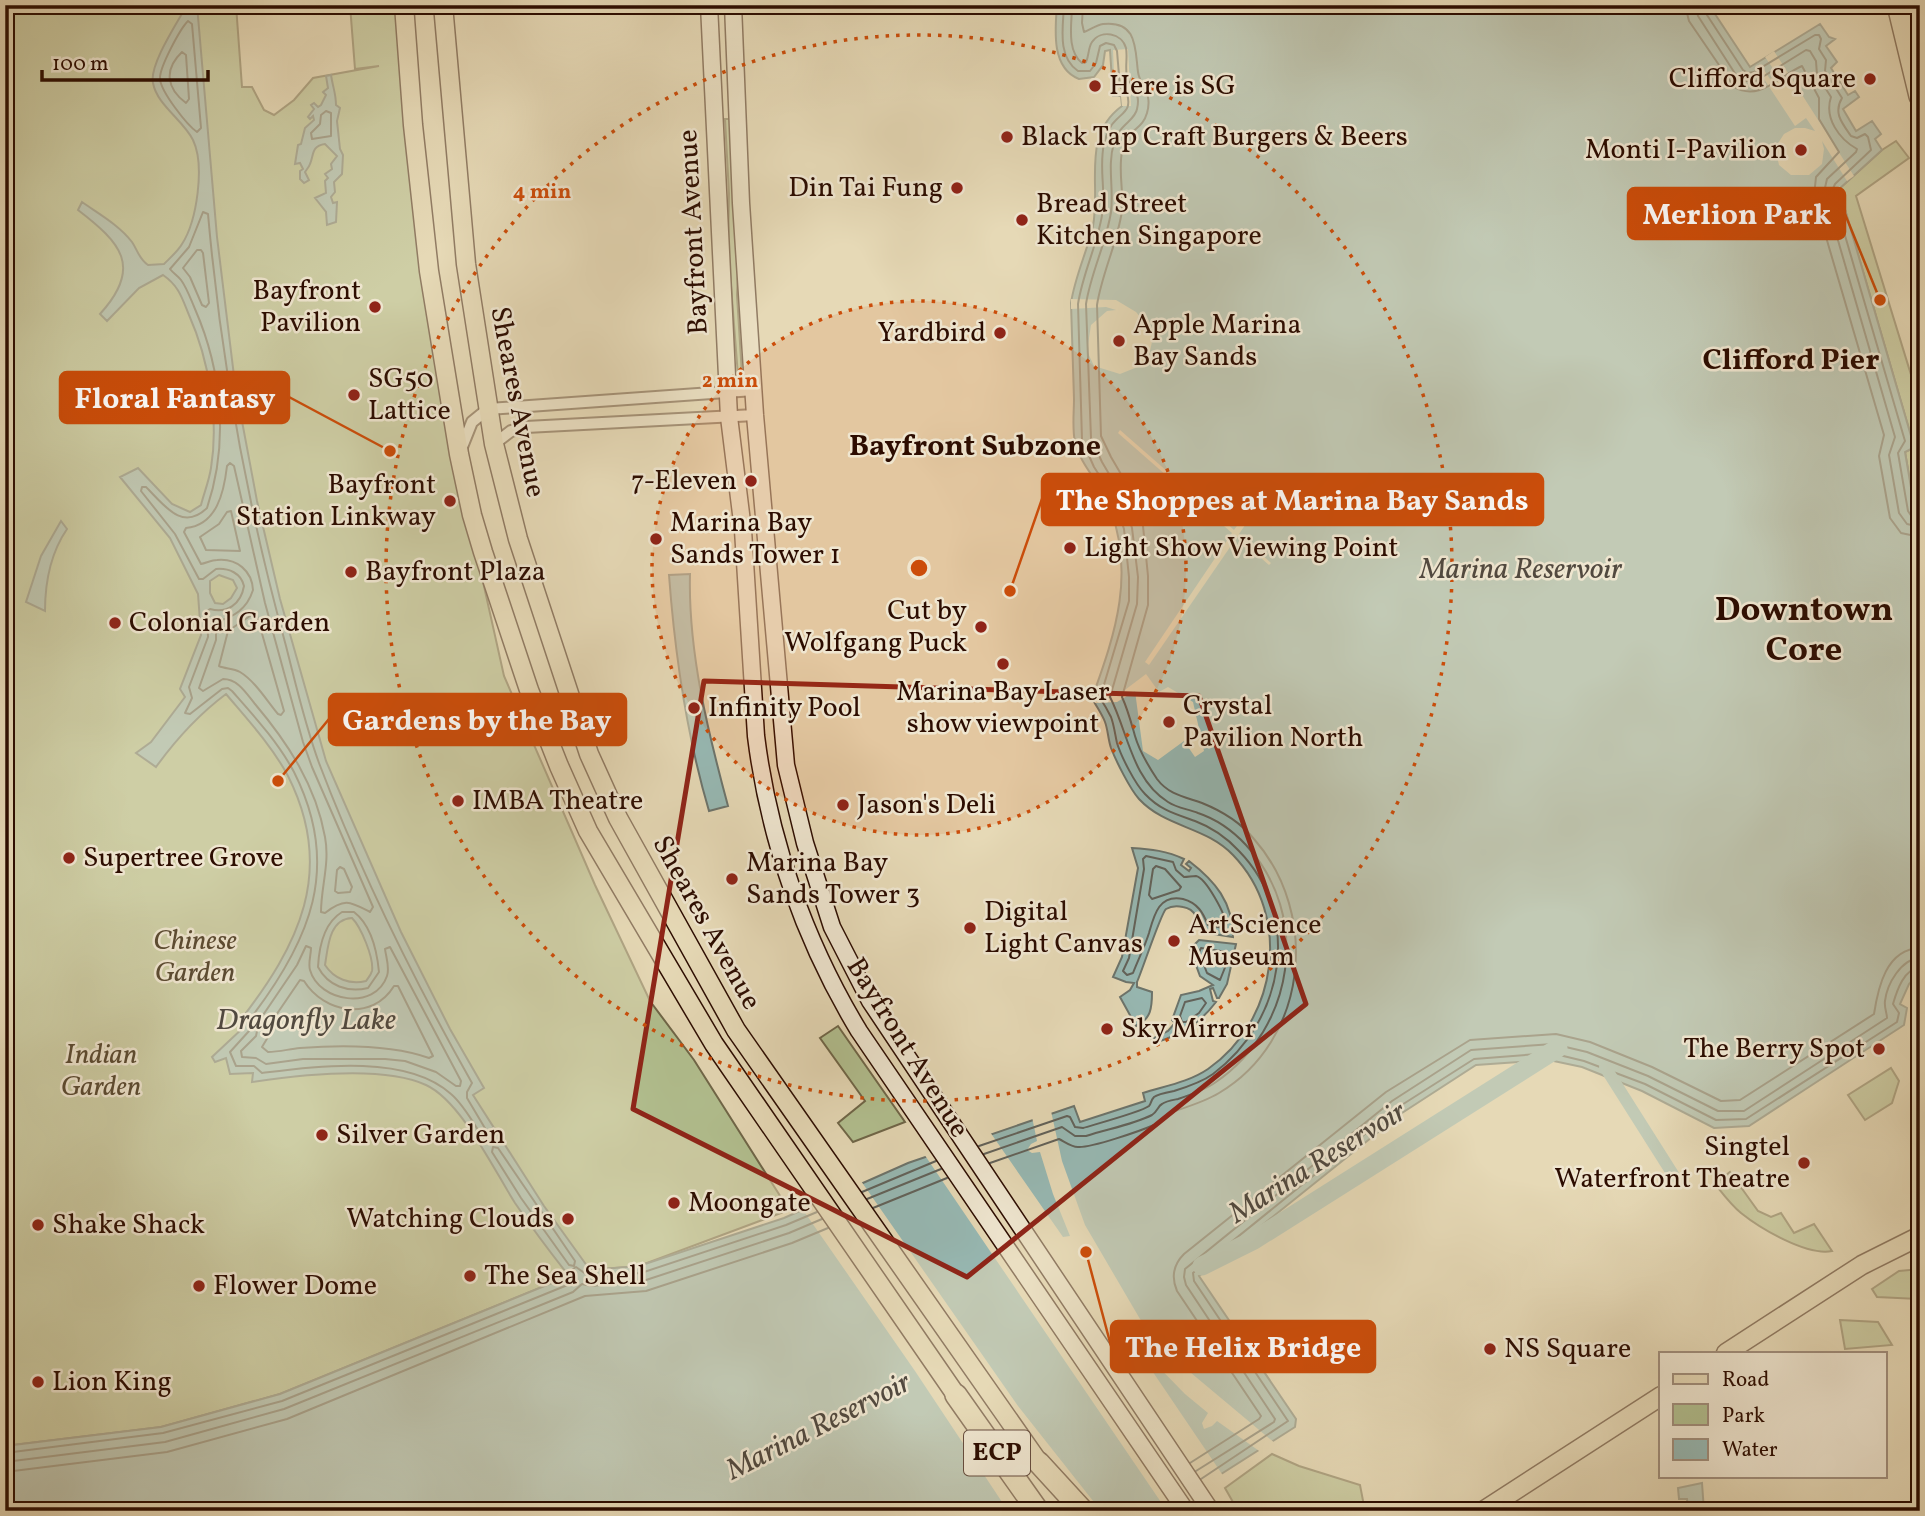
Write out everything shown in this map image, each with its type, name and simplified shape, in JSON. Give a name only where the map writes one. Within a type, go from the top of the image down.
[{"type":"highway","points":[[1898,5],[1920,96]]},
{"type":"highway","points":[[956,1395],[1021,1511]]},
{"type":"highway","name":"ECP","points":[[956,1395],[1038,1511]]},
{"type":"highway","points":[[1039,1463],[1083,1511]]},
{"type":"highway","name":"ECP","points":[[1039,1463],[1071,1511]]},
{"type":"main road","name":"Sheares Avenue","points":[[404,5],[413,125],[429,271],[459,454],[483,552],[529,690],[559,766],[587,831],[714,1044],[956,1395]]},
{"type":"main road","name":"Sheares Avenue","points":[[443,5],[466,264],[494,444],[518,539],[589,754],[618,818],[736,1030],[1039,1463]]},
{"type":"main road","name":"Bayfront Avenue","points":[[709,5],[729,417],[743,530],[756,726],[763,781],[779,846],[809,935],[859,1031],[1186,1511]]},
{"type":"main road","name":"Bayfront Avenue","points":[[733,5],[741,203],[755,415],[786,765],[804,843],[832,927],[880,1017],[1211,1511]]},
{"type":"main road","points":[[1728,1352],[1862,1265],[1920,1236]]},
{"type":"main road","points":[[1483,1511],[1659,1397]]},
{"type":"street","points":[[459,454],[472,422],[488,410],[754,390]]},
{"type":"street","points":[[494,444],[511,431],[526,427],[755,415]]},
{"type":"highlighted area","points":[[704,681],[1199,696],[1306,1004],[967,1277],[633,1109]]},
{"type":"green space","points":[[5,5],[236,5],[242,87],[252,87],[264,110],[274,115],[294,100],[313,78],[379,66],[355,69],[350,5],[401,5],[442,398],[504,676],[595,885],[650,1001],[694,1060],[789,1210],[639,1266],[590,1270],[569,1276],[280,1394],[161,1427],[5,1446]]},
{"type":"green space","points":[[725,119],[730,119],[739,246],[737,295],[742,375],[738,376],[728,247],[729,194]]},
{"type":"green space","points":[[1896,141],[1909,158],[1856,196],[1920,404],[1920,511],[1915,511],[1905,452],[1911,449],[1916,453],[1839,189],[1882,150]]},
{"type":"green space","points":[[838,1026],[905,1122],[853,1142],[838,1123],[865,1101],[820,1038]]},
{"type":"green space","points":[[1891,1068],[1899,1081],[1892,1103],[1865,1120],[1848,1095]]},
{"type":"green space","points":[[1730,1172],[1758,1211],[1771,1217],[1781,1213],[1794,1233],[1814,1224],[1832,1251],[1797,1245],[1741,1213],[1715,1184]]},
{"type":"green space","points":[[1920,1269],[1918,1299],[1877,1297],[1872,1289],[1899,1271]]},
{"type":"green space","points":[[1840,1320],[1878,1322],[1892,1345],[1845,1349]]},
{"type":"green space","points":[[1272,1454],[1299,1466],[1360,1485],[1365,1511],[1238,1511],[1225,1488]]},
{"type":"water","name":"Marina Reservoir","points":[[187,5],[197,5],[217,237],[235,384],[257,501],[280,599],[326,761],[401,932],[450,1029],[484,1088],[473,1095],[544,1206],[590,1270],[639,1266],[784,1218],[908,1163],[1074,1106],[1080,1122],[1145,1101],[1143,1093],[1201,1073],[1231,1049],[1249,1024],[1262,997],[1269,967],[1270,937],[1264,908],[1252,880],[1222,845],[1161,816],[1139,799],[1116,760],[1105,722],[1092,698],[1109,649],[1120,602],[1121,553],[1108,502],[1081,458],[1075,442],[1071,303],[1093,226],[1097,146],[1101,131],[1109,118],[1122,106],[1121,96],[1113,96],[1110,50],[1105,51],[1103,65],[1094,77],[1079,79],[1063,66],[1057,47],[1057,5],[1709,5],[1750,67],[1820,24],[1829,37],[1835,39],[1826,46],[1837,62],[1831,68],[1848,95],[1855,91],[1859,97],[1843,109],[1856,131],[1872,121],[1881,134],[1875,139],[1882,150],[1839,189],[1916,453],[1913,455],[1911,449],[1905,452],[1915,511],[1920,511],[1920,972],[1909,984],[1900,1004],[1907,1008],[1904,1025],[1749,1126],[1714,1128],[1642,1091],[1582,1067],[1549,1060],[1476,1065],[1402,1113],[1199,1276],[1296,1419],[1295,1427],[1163,1511],[5,1511],[5,1446],[161,1427],[280,1394],[569,1276],[515,1203],[464,1121],[439,1093],[426,1085],[408,1079],[364,1073],[252,1082],[253,1073],[230,1074],[226,1058],[215,1062],[212,1057],[244,1027],[239,1022],[279,964],[294,935],[304,906],[309,875],[309,844],[302,811],[282,765],[226,694],[188,728],[156,767],[136,753],[151,742],[185,697],[180,689],[201,635],[198,594],[170,538],[120,477],[138,468],[172,504],[190,512],[201,505],[211,468],[213,410],[207,370],[196,332],[179,293],[168,279],[163,275],[139,288],[107,321],[100,314],[121,283],[121,257],[106,234],[78,210],[82,202],[115,225],[132,242],[148,265],[164,264],[182,244],[192,222],[198,193],[197,151],[189,133],[155,91],[153,75],[159,55]],"holes":[[[219,575],[233,580],[237,588],[223,604],[215,603],[210,593],[210,581]],[[352,918],[363,935],[371,959],[372,971],[366,981],[343,980],[325,965],[334,929],[338,923]]]},
{"type":"water","points":[[331,75],[336,105],[340,108],[337,121],[343,155],[342,174],[334,182],[335,192],[331,197],[333,203],[337,202],[336,222],[327,225],[326,212],[315,198],[326,193],[325,181],[328,178],[325,174],[332,169],[331,164],[337,156],[325,144],[317,147],[305,172],[309,180],[304,183],[300,179],[300,171],[303,169],[300,163],[295,164],[298,145],[301,144],[305,128],[314,120],[313,116],[310,119],[308,117],[314,109],[311,105],[321,105],[326,95],[323,92],[328,88],[326,76]]},
{"type":"water","points":[[61,521],[67,529],[56,548],[50,568],[45,611],[26,602],[41,556]]},
{"type":"water","name":"Infinity Pool","points":[[690,574],[696,662],[728,806],[709,811],[683,694],[669,575]]},
{"type":"water","points":[[1132,848],[1171,854],[1184,859],[1181,865],[1189,871],[1191,868],[1186,864],[1189,861],[1221,893],[1230,913],[1233,937],[1201,932],[1196,916],[1187,908],[1177,906],[1166,909],[1137,982],[1137,987],[1152,992],[1151,1008],[1148,1016],[1136,1026],[1120,997],[1130,990],[1134,983],[1113,977],[1122,957],[1138,868]]},
{"type":"water","points":[[1199,940],[1236,944],[1227,984],[1219,998],[1213,988],[1210,989],[1213,1001],[1216,1002],[1197,1022],[1157,1042],[1152,1039],[1168,1031],[1175,1023],[1172,1020],[1181,995],[1213,985],[1200,976],[1190,949]]},
{"type":"water","points":[[1702,1483],[1704,1511],[1688,1511],[1687,1499],[1679,1499],[1678,1488]]},
{"type":"pier","points":[[1128,49],[1131,106],[1122,106],[1121,96],[1115,96],[1113,50]]},
{"type":"pier","points":[[1774,51],[1854,176],[1847,181],[1822,141],[1822,164],[1809,175],[1791,175],[1779,165],[1775,148],[1784,134],[1795,128],[1815,131],[1806,118],[1795,126],[1756,67],[1760,64],[1770,79],[1777,74],[1765,57]]},
{"type":"pier","name":"Apple Marina Bay Sands","points":[[1071,299],[1116,300],[1136,312],[1153,337],[1150,351],[1140,366],[1120,374],[1094,366],[1087,351],[1091,325],[1107,311],[1116,310],[1106,307],[1071,309]]},
{"type":"pier","points":[[1120,430],[1234,530],[1260,494],[1264,497],[1239,534],[1271,563],[1269,565],[1237,537],[1149,665],[1145,662],[1232,533],[1118,433]]},
{"type":"pier","name":"Crystal Pavilion North","points":[[1146,674],[1159,692],[1168,687],[1193,702],[1204,751],[1195,757],[1184,741],[1158,760],[1143,751],[1135,691],[1117,702],[1095,703],[1092,698],[1093,695],[1117,696]]},
{"type":"pier","points":[[1051,1111],[1062,1161],[1085,1225],[1140,1319],[1172,1357],[1276,1444],[1262,1453],[1217,1421],[1204,1429],[1202,1423],[1208,1413],[1185,1394],[1140,1348],[1138,1350],[1224,1477],[1169,1511],[924,1154],[990,1132],[1063,1237],[1070,1236],[1040,1152],[1032,1153],[1027,1150],[1037,1141],[1032,1117]]},
{"type":"pier","points":[[861,1181],[1018,1406],[1101,1511],[1008,1511],[801,1207]]},
{"type":"waterway","name":"Marina Reservoir","points":[[1202,1266],[1254,1240],[1558,1048]]},
{"type":"waterway","points":[[1605,1067],[1674,1176]]},
{"type":"place","name":"Clifford Square","points":[[1870,79]]},
{"type":"place","name":"Here is SG","points":[[1095,86]]},
{"type":"place","name":"Black Tap Craft Burgers & Beers","points":[[1007,137]]},
{"type":"place","name":"Monti I-Pavilion","points":[[1801,150]]},
{"type":"place","name":"Din Tai Fung","points":[[957,188]]},
{"type":"place","name":"Bread Street Kitchen Singapore","points":[[1022,220]]},
{"type":"place","name":"Merlion Park","points":[[1880,300]]},
{"type":"place","name":"Bayfront Pavilion","points":[[375,307]]},
{"type":"place","name":"Yardbird","points":[[1000,333]]},
{"type":"place","name":"Apple Marina Bay Sands","points":[[1119,341]]},
{"type":"place","name":"SG50 Lattice","points":[[354,395]]},
{"type":"place","name":"Floral Fantasy","points":[[390,451]]},
{"type":"place","name":"7-Eleven","points":[[751,481]]},
{"type":"place","name":"Bayfront Station Linkway","points":[[450,501]]},
{"type":"place","name":"Marina Bay Sands Tower 1","points":[[656,539]]},
{"type":"place","name":"Light Show Viewing Point","points":[[1070,548]]},
{"type":"place","name":"Bayfront Plaza","points":[[351,572]]},
{"type":"place","name":"The Shoppes at Marina Bay Sands","points":[[1010,591]]},
{"type":"place","name":"Colonial Garden","points":[[115,623]]},
{"type":"place","name":"Cut by Wolfgang Puck","points":[[981,627]]},
{"type":"place","name":"Marina Bay Laser show viewpoint","points":[[1003,664]]},
{"type":"place","name":"Infinity Pool","points":[[694,708]]},
{"type":"place","name":"Crystal Pavilion North","points":[[1169,722]]},
{"type":"place","name":"Gardens by the Bay","points":[[278,781]]},
{"type":"place","name":"IMBA Theatre","points":[[458,801]]},
{"type":"place","name":"Jason's Deli","points":[[843,805]]},
{"type":"place","name":"Supertree Grove","points":[[69,858]]},
{"type":"place","name":"Marina Bay Sands Tower 3","points":[[732,879]]},
{"type":"place","name":"Digital Light Canvas","points":[[970,928]]},
{"type":"place","name":"ArtScience Museum","points":[[1174,941]]},
{"type":"place","name":"Sky Mirror","points":[[1107,1029]]},
{"type":"place","name":"The Berry Spot","points":[[1879,1049]]},
{"type":"place","name":"Silver Garden","points":[[322,1135]]},
{"type":"place","name":"Singtel Waterfront Theatre","points":[[1804,1163]]},
{"type":"place","name":"Moongate","points":[[674,1203]]},
{"type":"place","name":"Watching Clouds","points":[[568,1219]]},
{"type":"place","name":"Shake Shack","points":[[38,1225]]},
{"type":"place","name":"The Helix Bridge","points":[[1086,1252]]},
{"type":"place","name":"The Sea Shell","points":[[470,1276]]},
{"type":"place","name":"Flower Dome","points":[[199,1286]]},
{"type":"place","name":"NS Square","points":[[1490,1349]]},
{"type":"place","name":"Lion King","points":[[38,1382]]},
{"type":"district","name":"Clifford Pier","points":[[1791,361]]},
{"type":"district","name":"Bayfront Subzone","points":[[975,447]]},
{"type":"district","name":"Downtown Core","points":[[1804,631]]},
{"type":"park label","name":"Chinese Garden","points":[[195,957]]},
{"type":"park label","name":"Indian Garden","points":[[101,1071]]},
{"type":"water label","name":"Dragonfly Lake","points":[[306,1021]]}]
